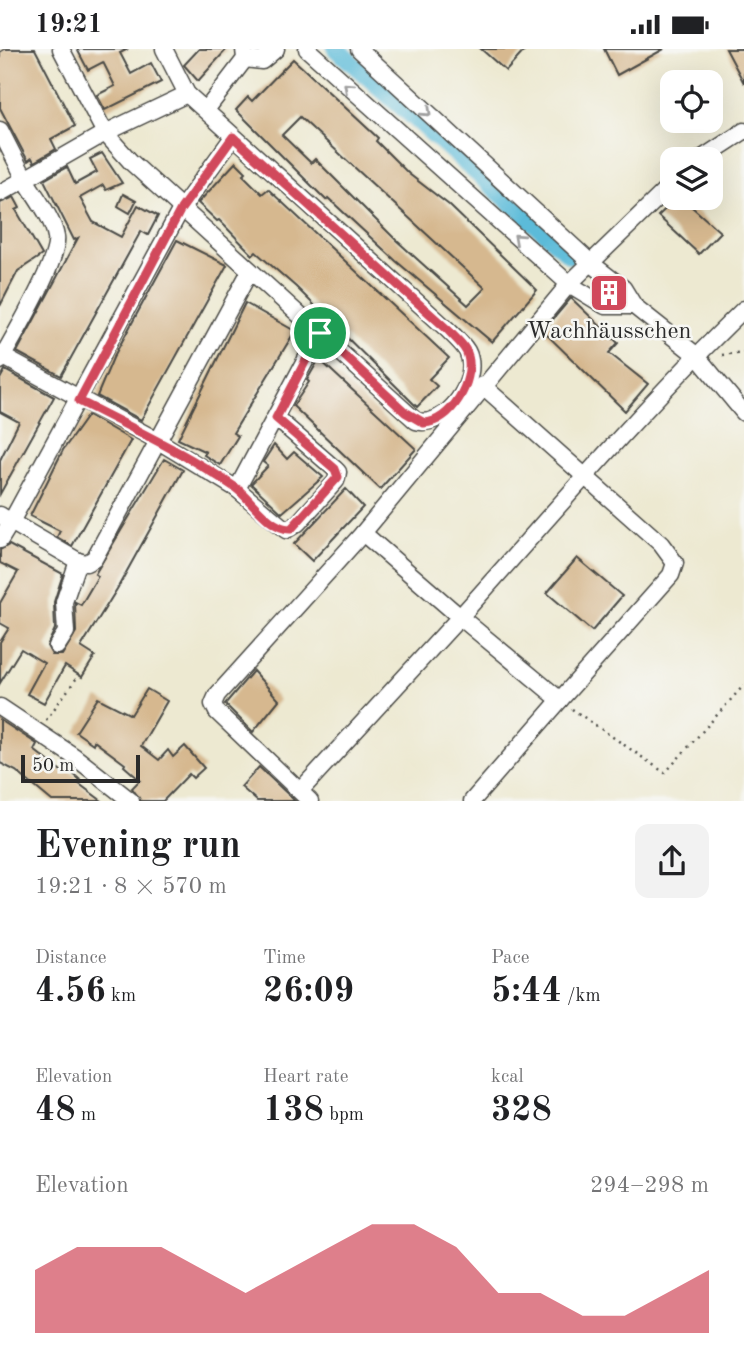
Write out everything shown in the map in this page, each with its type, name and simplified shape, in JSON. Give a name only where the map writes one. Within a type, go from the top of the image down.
[{"type":"street","points":[[61,49],[105,133],[158,189],[416,421],[431,423],[442,416],[456,401],[468,377],[467,352],[448,330],[187,94],[164,49]]},
{"type":"street","points":[[206,110],[245,54],[262,61],[276,49]]},
{"type":"street","points":[[307,49],[569,284],[605,306],[634,306]]},
{"type":"street","points":[[359,49],[592,264],[623,288],[634,306],[699,359],[744,413]]},
{"type":"street","points":[[372,61],[384,49]]},
{"type":"street","points":[[0,193],[105,133],[187,94]]},
{"type":"street","points":[[0,130],[24,179],[51,223],[57,245],[55,254],[1,357],[160,442],[237,489],[286,530],[298,523],[336,481],[338,472],[276,418]]},
{"type":"street","points":[[719,147],[744,131]]},
{"type":"street","points":[[0,540],[6,519],[79,401],[181,209],[233,137]]},
{"type":"street","points":[[660,196],[569,284],[482,385],[363,533],[213,700],[217,712],[305,796],[586,475],[744,309]]},
{"type":"street","points":[[6,519],[78,561],[90,563],[94,559],[160,442],[250,271]]},
{"type":"street","points":[[237,489],[320,333]]},
{"type":"street","points":[[471,801],[676,568],[668,552],[586,475],[482,385]]},
{"type":"street","points":[[363,533],[560,701]]},
{"type":"street","points":[[57,646],[66,632],[64,602],[78,561]]},
{"type":"street","points":[[0,707],[129,800]]},
{"type":"path","points":[[699,359],[744,352]]},
{"type":"path","points":[[38,732],[76,679]]},
{"type":"path","points":[[560,701],[665,773],[744,685]]},
{"type":"building","points":[[5,49],[35,49],[75,126],[51,139],[56,149],[34,162],[32,158],[28,161],[0,108],[0,52]]},
{"type":"building","points":[[77,49],[128,49],[120,53],[131,74],[151,63],[161,82],[105,110],[97,95],[115,86],[103,62],[88,70]]},
{"type":"building","points":[[199,49],[227,49],[198,81],[184,65]]},
{"type":"building","points":[[481,49],[526,49],[506,71]]},
{"type":"building","points":[[604,49],[664,49],[617,75]]},
{"type":"building","points":[[726,49],[744,49],[744,83]]},
{"type":"building","points":[[293,59],[378,138],[376,141],[409,174],[449,205],[537,290],[492,342],[396,261],[328,198],[326,200],[236,110],[248,97],[252,101]],"holes":[[[300,117],[485,288],[468,305],[396,240],[315,159],[311,163],[282,135]]]},
{"type":"building","points":[[102,153],[122,183],[106,190],[103,185],[80,198],[93,222],[121,237],[138,205],[158,216],[148,235],[141,231],[61,376],[17,352],[78,238],[74,240],[44,180],[67,167],[75,184],[97,172],[90,159]]},
{"type":"building","points":[[236,162],[246,172],[243,175],[262,194],[268,189],[449,358],[429,379],[437,386],[417,407],[296,287],[256,252],[253,255],[198,203]]},
{"type":"building","points":[[123,194],[136,201],[130,213],[118,206]]},
{"type":"building","points":[[14,197],[20,208],[16,210],[42,255],[18,271],[0,306],[0,203]]},
{"type":"building","points":[[664,210],[695,210],[720,232],[699,254],[658,216]]},
{"type":"building","points":[[177,240],[227,265],[141,420],[97,396],[113,358]]},
{"type":"building","points":[[571,298],[618,343],[609,353],[648,384],[625,411],[543,331]]},
{"type":"building","points":[[245,303],[295,331],[233,433],[238,436],[220,465],[204,455],[206,452],[178,439]]},
{"type":"building","points":[[319,359],[416,449],[380,489],[293,406],[309,382],[307,380]]},
{"type":"building","points":[[5,370],[54,397],[0,494],[0,460],[19,422],[0,412],[0,379]]},
{"type":"building","points":[[88,415],[131,440],[72,546],[57,537],[60,531],[30,516],[63,450]]},
{"type":"building","points":[[274,445],[287,459],[294,452],[323,477],[282,513],[251,484],[268,466],[263,462]]},
{"type":"building","points":[[164,459],[183,470],[117,589],[81,647],[95,656],[82,677],[65,666],[44,703],[27,694],[44,663],[21,649],[0,683],[0,642],[9,628],[0,623],[0,603],[18,572],[0,563],[0,550],[9,545],[63,574],[54,602],[55,629],[47,646],[52,655],[62,655],[76,632],[75,602],[81,605],[98,576],[95,574]]},
{"type":"building","points":[[346,489],[363,507],[312,561],[294,544]]},
{"type":"building","points":[[577,558],[622,596],[592,631],[547,593]]},
{"type":"building","points":[[253,671],[279,700],[253,732],[225,704]]},
{"type":"building","points":[[147,689],[167,701],[141,746],[159,760],[168,750],[173,757],[185,746],[204,768],[193,778],[189,774],[163,801],[141,801],[132,788],[140,780],[125,764],[94,741],[93,744],[76,732],[98,698],[131,715]]},
{"type":"building","points":[[0,720],[37,744],[34,750],[65,774],[69,770],[80,780],[78,783],[102,801],[52,801],[16,771],[0,763]]},
{"type":"building","points":[[259,767],[295,801],[257,801],[241,787]]},
{"type":"waterway","points":[[336,49],[570,255]]},
{"type":"place","name":"Wachhäusschen","points":[[609,293]]},
{"type":"route","points":[[233,137],[448,330],[467,352],[470,363],[464,389],[442,416],[431,423],[416,421],[320,333],[276,418],[335,469],[338,477],[291,529],[280,527],[237,489],[160,442],[79,401],[181,209],[233,137]]}]
